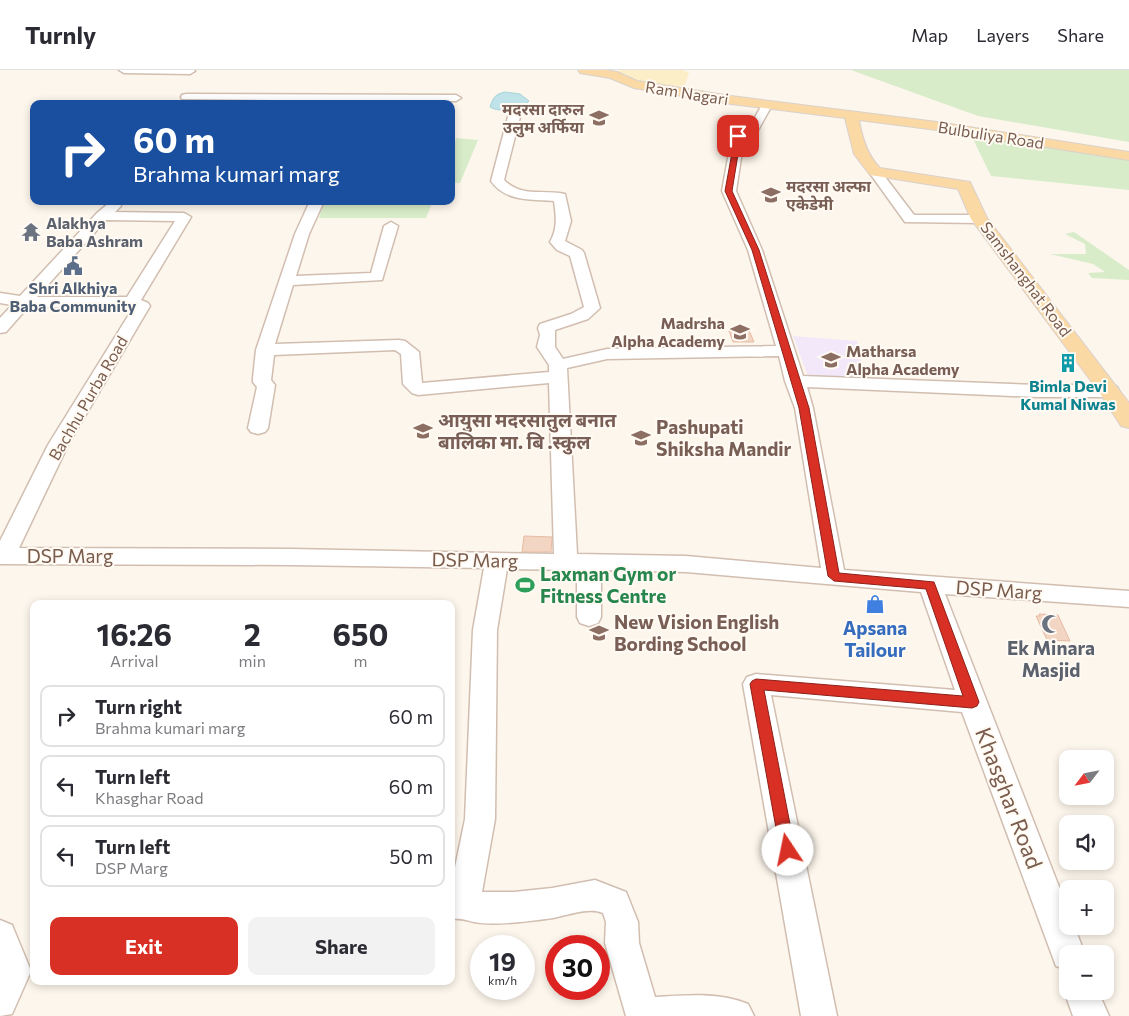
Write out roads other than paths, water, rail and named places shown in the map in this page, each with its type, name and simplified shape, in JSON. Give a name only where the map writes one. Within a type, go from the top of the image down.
[{"type":"main road","name":"Ram Nagari","points":[[584,70],[613,75],[634,84],[852,117]]},
{"type":"main road","name":"Bulbuliya Road","points":[[852,117],[937,126],[1129,156]]},
{"type":"main road","points":[[852,117],[855,138],[865,163],[875,172]]},
{"type":"main road","name":"Samshanghat Road","points":[[875,172],[964,185],[979,219],[1127,414]]},
{"type":"street","points":[[124,70],[187,85],[276,100],[456,98]]},
{"type":"street","points":[[767,104],[753,130],[738,136],[729,191],[755,250],[794,381],[804,408],[834,576]]},
{"type":"street","points":[[515,113],[497,181],[507,191],[514,193],[560,197],[564,221],[560,230],[561,235],[557,242],[562,247],[577,253],[592,308],[580,316],[546,328],[548,335],[546,347],[558,371],[578,563],[589,617]]},
{"type":"street","points":[[875,172],[910,219],[979,219]]},
{"type":"street","points":[[0,328],[102,216],[114,205]]},
{"type":"street","points":[[258,428],[266,385],[262,382],[261,374],[266,360],[265,350],[302,234],[315,205]]},
{"type":"street","points":[[0,298],[24,302],[132,302],[184,216],[102,216]]},
{"type":"street","points":[[288,281],[377,276],[391,226]]},
{"type":"street","name":"Bachhu Purba Road","points":[[2,556],[58,445],[142,306],[132,302]]},
{"type":"street","points":[[265,350],[399,345],[410,352],[412,384],[418,389],[558,371],[607,354],[785,351]]},
{"type":"street","points":[[794,381],[1037,391],[1110,391]]},
{"type":"street","name":"DSP Marg","points":[[2,556],[497,560],[686,564],[930,585],[1129,599]]},
{"type":"street","points":[[497,560],[485,630],[480,819],[458,903],[474,907],[514,908],[552,904],[595,895],[615,903],[622,922],[622,943],[640,1010],[644,1015],[672,1012],[736,1016]]},
{"type":"street","name":"Khasghar Road","points":[[930,585],[972,702],[1065,945]]},
{"type":"street","points":[[819,1016],[756,684],[972,702]]},
{"type":"street","points":[[0,936],[14,971],[0,1002]]},
{"type":"street","points":[[1085,1000],[1091,1016]]},
{"type":"water","points":[[505,92],[520,94],[529,101],[521,107],[510,110],[499,110],[490,107],[495,97]]},
{"type":"place","name":"मदरसा दारुल उलुम अर्फिया","points":[[599,118]]},
{"type":"place","name":"मदरसा अल्फा एकेडेमी","points":[[771,195]]},
{"type":"place","name":"Alakhya Baba Ashram","points":[[31,232]]},
{"type":"place","name":"Shri Alkhiya Baba Community","points":[[73,266]]},
{"type":"place","name":"Madrsha Alpha Academy","points":[[740,332]]},
{"type":"place","name":"Matharsa Alpha Academy","points":[[831,360]]},
{"type":"place","name":"Bimla Devi Kumal Niwas","points":[[1068,363]]},
{"type":"place","name":"आयुसा मदरसातुल बनात बालिका मा. बि .स्कुल","points":[[423,431]]},
{"type":"place","name":"Pashupati Shiksha Mandir","points":[[641,438]]},
{"type":"place","name":"Laxman Gym or Fitness Centre","points":[[525,585]]},
{"type":"place","name":"Apsana Tailour","points":[[875,604]]},
{"type":"place","name":"Ek Minara Masjid","points":[[1051,624]]},
{"type":"place","name":"New Vision English Bording School","points":[[599,633]]}]
